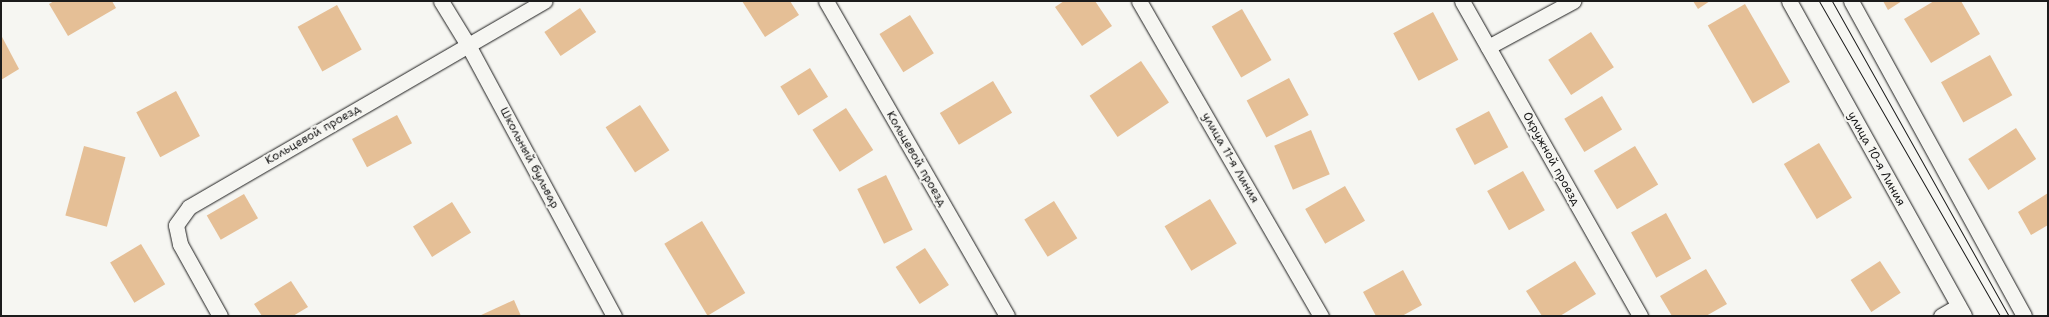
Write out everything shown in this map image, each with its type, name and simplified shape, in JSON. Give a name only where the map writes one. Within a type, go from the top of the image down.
[{"type":"lane","name":"Школьный бульвар","points":[[441,1],[468,45],[614,316]]},
{"type":"lane","name":"Кольцевой проезд","points":[[220,316],[180,244],[176,225],[189,207],[545,1]]},
{"type":"lane","name":"Кольцевой проезд","points":[[826,1],[1001,314]]},
{"type":"lane","name":"улица 11-я Линия","points":[[1139,1],[1321,316]]},
{"type":"lane","name":"Окружной проезд","points":[[1462,1],[1640,316]]},
{"type":"lane","points":[[1488,47],[1573,1]]},
{"type":"lane","name":"улица 10-я Линия","points":[[1789,1],[1961,311]]},
{"type":"lane","points":[[1851,1],[2024,316]]},
{"type":"lane","points":[[1941,316],[1961,311]]},
{"type":"building","points":[[54,1],[112,1],[116,8],[68,36],[49,4]]},
{"type":"building","points":[[742,1],[790,1],[799,15],[765,37]]},
{"type":"building","points":[[1064,1],[1095,1],[1112,26],[1082,46],[1055,7]]},
{"type":"building","points":[[1693,1],[1710,1],[1698,9]]},
{"type":"building","points":[[1883,1],[1902,1],[1888,10]]},
{"type":"building","points":[[1934,1],[1961,1],[1980,34],[1931,63],[1904,19]]},
{"type":"building","points":[[1745,4],[1790,82],[1753,103],[1708,26]]},
{"type":"building","points":[[337,5],[362,50],[322,71],[298,27]]},
{"type":"building","points":[[580,8],[596,32],[561,56],[544,32]]},
{"type":"building","points":[[1242,9],[1272,60],[1241,78],[1212,26]]},
{"type":"building","points":[[1433,12],[1458,60],[1419,81],[1393,33]]},
{"type":"building","points":[[910,15],[934,53],[903,72],[879,34]]},
{"type":"building","points":[[1591,32],[1614,67],[1571,95],[1548,60]]},
{"type":"building","points":[[1,35],[19,69],[1,80]]},
{"type":"building","points":[[1990,55],[2012,95],[1963,122],[1941,82]]},
{"type":"building","points":[[1141,61],[1169,102],[1118,137],[1090,96]]},
{"type":"building","points":[[810,68],[828,97],[798,115],[780,87]]},
{"type":"building","points":[[1289,78],[1309,115],[1266,138],[1247,101]]},
{"type":"building","points":[[993,81],[1012,113],[959,145],[940,113]]},
{"type":"building","points":[[176,91],[200,136],[160,157],[136,112]]},
{"type":"building","points":[[1602,96],[1622,129],[1584,152],[1564,119]]},
{"type":"building","points":[[640,105],[669,150],[635,173],[606,127]]},
{"type":"building","points":[[846,108],[873,150],[840,172],[812,130]]},
{"type":"building","points":[[1489,111],[1508,147],[1475,165],[1455,129]]},
{"type":"building","points":[[397,115],[412,143],[367,167],[352,139]]},
{"type":"building","points":[[2016,128],[2036,159],[1988,190],[1968,159]]},
{"type":"building","points":[[1311,130],[1330,174],[1293,190],[1274,146]]},
{"type":"building","points":[[1819,143],[1852,198],[1817,219],[1784,164]]},
{"type":"building","points":[[84,146],[126,157],[107,227],[65,216]]},
{"type":"building","points":[[1635,146],[1658,185],[1617,209],[1594,171]]},
{"type":"building","points":[[1523,171],[1545,210],[1509,230],[1487,191]]},
{"type":"building","points":[[886,175],[913,230],[884,244],[857,189]]},
{"type":"building","points":[[1345,186],[1365,221],[1325,244],[1305,209]]},
{"type":"building","points":[[2048,193],[2048,225],[2031,235],[2018,212]]},
{"type":"building","points":[[244,194],[258,218],[221,240],[207,216]]},
{"type":"building","points":[[1210,199],[1237,244],[1191,271],[1165,226]]},
{"type":"building","points":[[1054,201],[1077,238],[1048,257],[1024,220]]},
{"type":"building","points":[[452,202],[471,233],[432,257],[413,226]]},
{"type":"building","points":[[1666,213],[1691,258],[1656,278],[1631,232]]},
{"type":"building","points":[[702,221],[745,293],[708,316],[664,244]]},
{"type":"building","points":[[141,244],[165,284],[134,303],[110,263]]},
{"type":"building","points":[[925,248],[949,285],[920,304],[896,267]]},
{"type":"building","points":[[1575,261],[1596,294],[1560,316],[1542,316],[1526,291]]},
{"type":"building","points":[[1880,261],[1901,293],[1871,312],[1851,280]]},
{"type":"building","points":[[1706,269],[1727,304],[1706,316],[1672,316],[1660,296]]},
{"type":"building","points":[[1403,270],[1422,305],[1402,316],[1376,316],[1363,292]]},
{"type":"building","points":[[291,281],[308,307],[293,316],[262,316],[254,304]]},
{"type":"building","points":[[514,300],[521,316],[479,316]]},
{"type":"tram line","points":[[1819,1],[2000,316]]},
{"type":"tram line","points":[[1832,1],[2009,316]]}]
